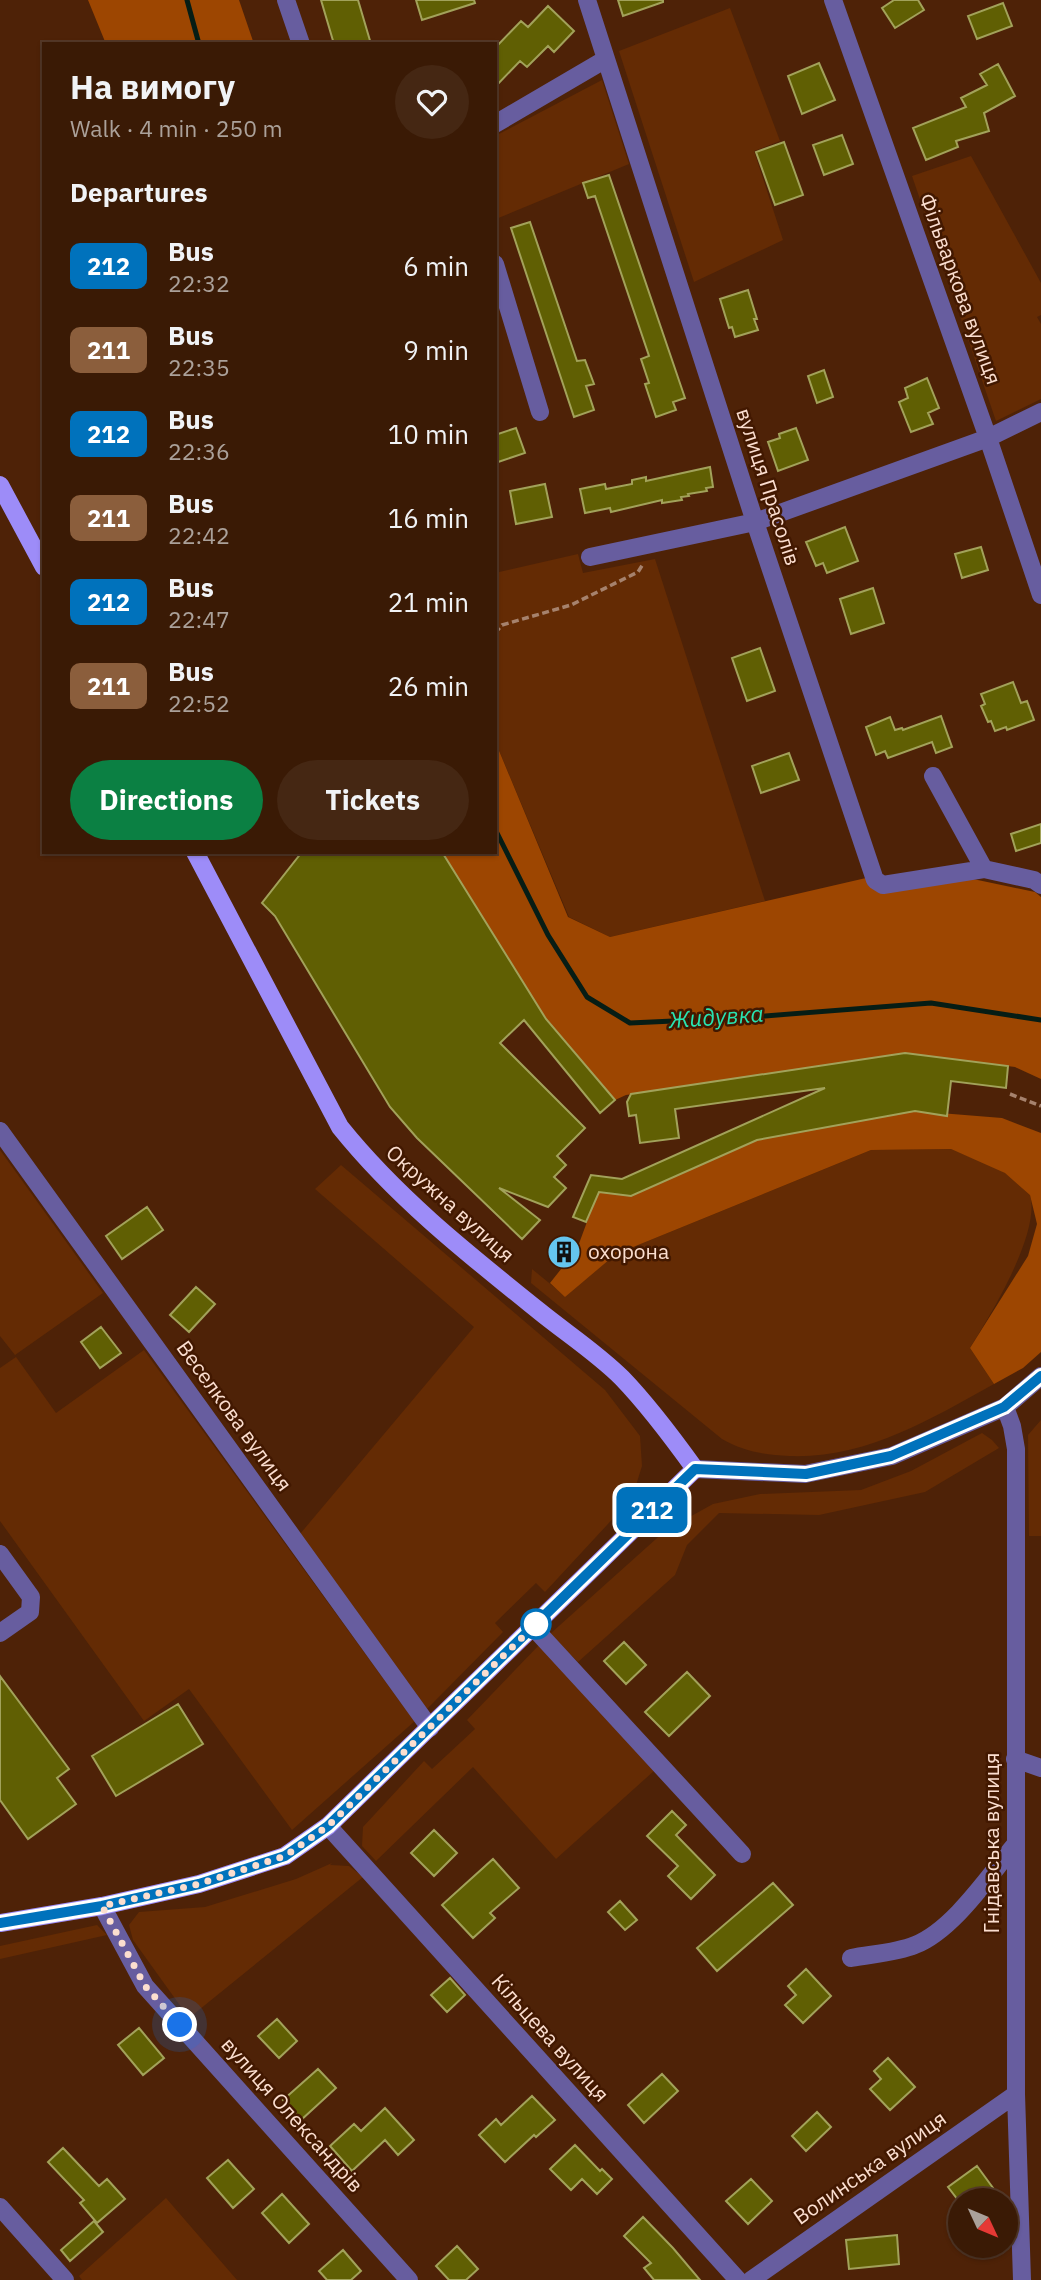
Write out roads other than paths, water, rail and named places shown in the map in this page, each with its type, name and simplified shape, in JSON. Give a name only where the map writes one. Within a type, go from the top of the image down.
[{"type":"main road","points":[[0,485],[42,563]]},
{"type":"main road","name":"Окружна вулиця","points":[[196,854],[340,1127],[365,1158],[393,1188],[448,1238],[620,1376],[661,1422],[695,1469]]},
{"type":"main road","points":[[0,1923],[102,1906],[199,1884],[285,1856],[328,1826],[695,1469]]},
{"type":"street","points":[[286,0],[300,42]]},
{"type":"street","name":"вулиця Прасолів","points":[[587,0],[755,522],[875,880],[883,886],[984,869]]},
{"type":"street","name":"Фільваркова вулиця","points":[[832,0],[1041,595]]},
{"type":"street","points":[[497,123],[606,59]]},
{"type":"street","points":[[497,271],[540,412]]},
{"type":"street","points":[[590,557],[755,522],[988,438],[1041,412]]},
{"type":"street","points":[[933,776],[984,869],[1034,880],[1041,885]]},
{"type":"street","name":"Веселкова вулиця","points":[[0,1130],[430,1728]]},
{"type":"street","points":[[695,1469],[806,1474],[891,1456],[1004,1407],[1041,1376]]},
{"type":"street","name":"Гнідавська вулиця","points":[[1004,1407],[1012,1426],[1016,1450],[1014,1846],[1016,2094],[1022,2280]]},
{"type":"street","points":[[0,1554],[31,1597],[30,1612],[0,1633]]},
{"type":"street","points":[[533,1627],[742,1854]]},
{"type":"street","points":[[1015,1759],[1041,1768]]},
{"type":"street","name":"Кільцева вулиця","points":[[328,1826],[738,2280]]},
{"type":"street","points":[[851,1958],[914,1945],[933,1934],[954,1917],[1014,1846]]},
{"type":"street","name":"вулиця Олександрів","points":[[102,1906],[145,1986],[409,2280]]},
{"type":"street","name":"Волинська вулиця","points":[[751,2280],[1016,2094]]},
{"type":"street","points":[[0,2207],[65,2280]]},
{"type":"waterway","name":"Жидувка","points":[[187,0],[198,42]]},
{"type":"waterway","name":"Жидувка","points":[[497,833],[548,935],[587,997],[630,1023],[738,1018],[931,1003],[1041,1020]]},
{"type":"place","name":"охорона","points":[[564,1252]]}]
